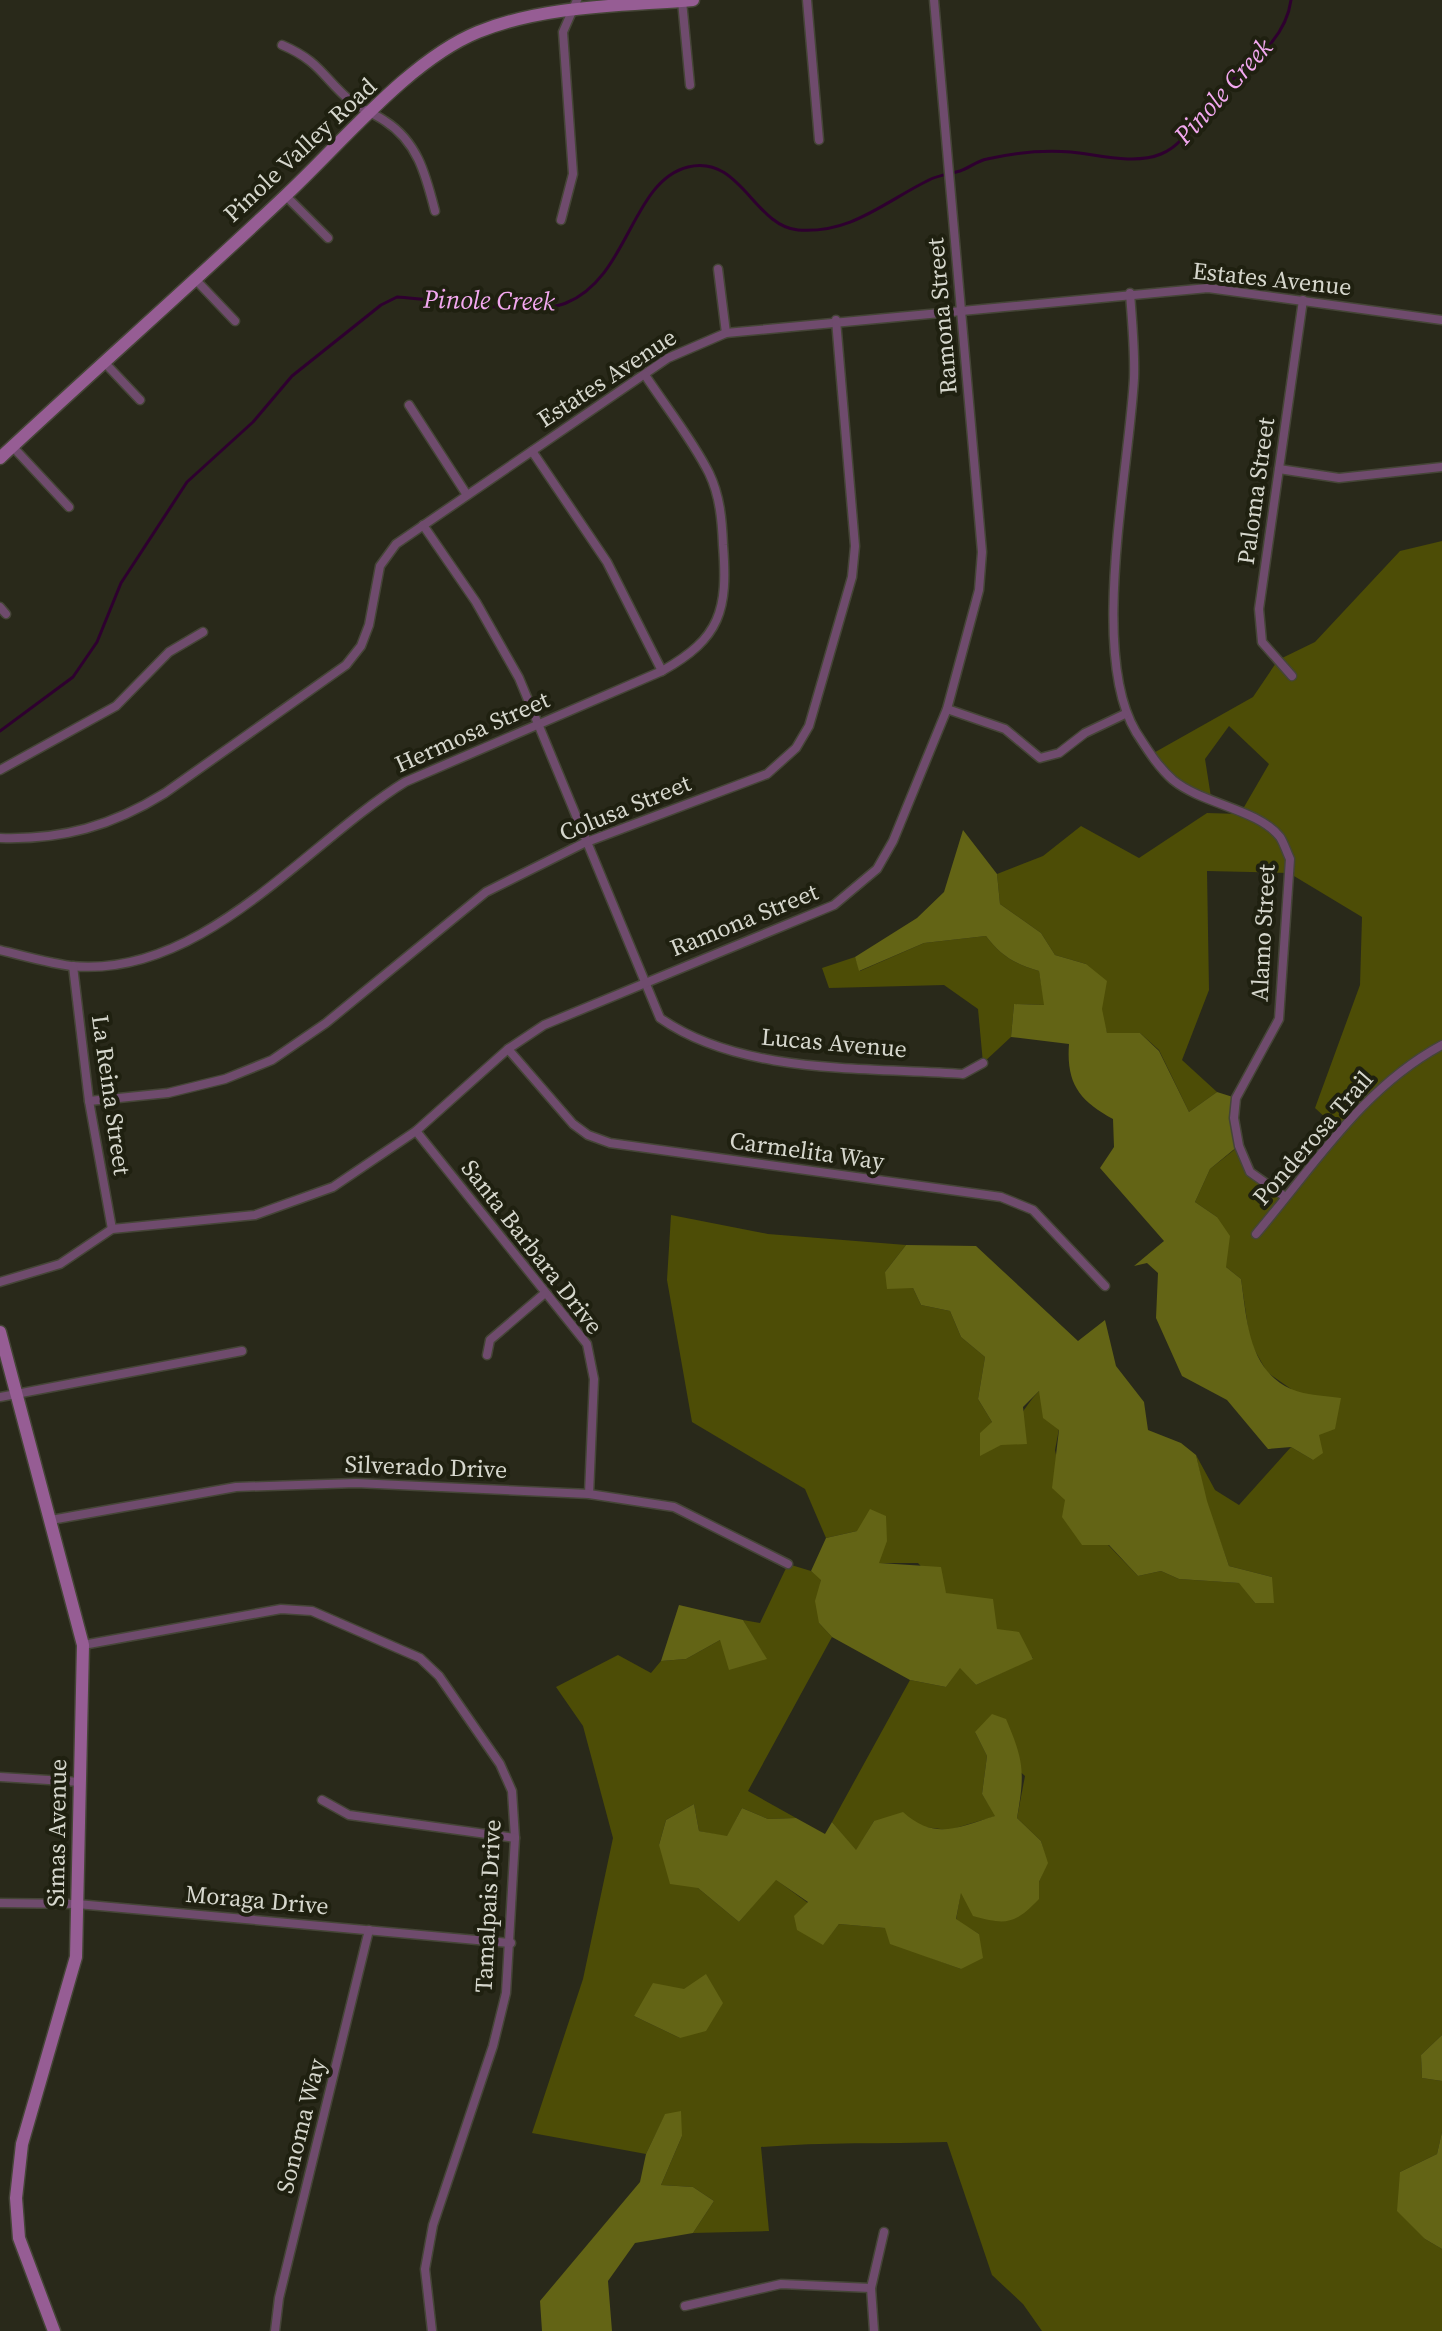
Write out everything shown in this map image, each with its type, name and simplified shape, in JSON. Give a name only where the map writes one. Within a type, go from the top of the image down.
[{"type":"street","name":"Pinole Valley Road","points":[[0,458],[424,66],[478,32],[574,5],[693,0]]},
{"type":"street","points":[[807,0],[819,140]]},
{"type":"street","name":"Ramona Street","points":[[0,1282],[60,1264],[112,1229],[255,1215],[333,1187],[416,1131],[508,1049],[544,1025],[834,905],[877,869],[893,841],[947,709],[979,590],[982,552],[934,0]]},
{"type":"street","points":[[682,1],[690,85]]},
{"type":"street","points":[[561,220],[573,174],[563,32],[574,5]]},
{"type":"street","points":[[282,45],[309,56],[353,103],[388,123],[412,148],[424,166],[435,211]]},
{"type":"street","points":[[286,196],[328,238]]},
{"type":"street","points":[[718,269],[726,333]]},
{"type":"street","points":[[194,278],[235,321]]},
{"type":"street","name":"Estates Avenue","points":[[0,838],[68,835],[99,828],[134,813],[346,665],[361,646],[369,625],[380,566],[396,544],[678,353],[726,333],[961,308],[1208,288],[1442,320]]},
{"type":"street","name":"Alamo Street","points":[[1130,293],[1134,377],[1112,626],[1116,681],[1125,714],[1150,755],[1174,781],[1209,801],[1254,818],[1279,837],[1290,859],[1279,1019],[1236,1098],[1234,1118],[1239,1146],[1250,1172],[1284,1196]]},
{"type":"street","name":"Paloma Street","points":[[1292,676],[1262,642],[1259,609],[1303,300]]},
{"type":"street","name":"Colusa Street","points":[[89,1101],[168,1093],[225,1079],[272,1060],[326,1023],[486,892],[584,843],[767,774],[796,748],[809,726],[852,577],[855,546],[836,320]]},
{"type":"street","points":[[104,362],[140,400]]},
{"type":"street","name":"Hermosa Street","points":[[0,950],[73,966],[139,958],[209,929],[251,902],[380,797],[405,782],[662,671],[692,654],[710,634],[727,590],[721,506],[708,471],[645,375]]},
{"type":"street","points":[[409,405],[467,495]]},
{"type":"street","points":[[12,446],[69,507]]},
{"type":"street","points":[[532,451],[607,562],[662,671]]},
{"type":"street","points":[[1279,469],[1339,478],[1442,467]]},
{"type":"street","name":"Lucas Avenue","points":[[423,525],[482,612],[519,678],[584,843],[660,1018],[681,1033],[764,1059],[963,1074],[983,1063]]},
{"type":"street","points":[[0,770],[116,706],[169,652],[203,632]]},
{"type":"street","points":[[947,709],[1005,729],[1040,758],[1059,753],[1085,733],[1125,714]]},
{"type":"street","name":"La Reina Street","points":[[73,966],[89,1101],[112,1229]]},
{"type":"street","name":"Ponderosa Trail","points":[[1256,1234],[1284,1196],[1369,1098],[1406,1065],[1442,1045]]},
{"type":"street","name":"Carmelita Way","points":[[508,1049],[573,1124],[588,1135],[648,1149],[1009,1200],[1033,1210],[1105,1286]]},
{"type":"street","name":"Santa Barbara Drive","points":[[416,1131],[587,1344],[594,1379],[589,1494]]},
{"type":"street","points":[[487,1355],[490,1340],[545,1293]]},
{"type":"street","name":"Simas Avenue","points":[[0,1332],[83,1645],[76,1957],[22,2144],[17,2183],[19,2238],[54,2331]]},
{"type":"street","points":[[0,1397],[242,1351]]},
{"type":"street","name":"Silverado Drive","points":[[51,1520],[236,1487],[356,1483],[589,1494],[674,1507],[788,1564]]},
{"type":"street","name":"Tamalpais Drive","points":[[83,1645],[281,1609],[312,1611],[420,1658],[439,1676],[500,1764],[512,1791],[515,1838],[506,1993],[493,2046],[433,2225],[425,2269],[432,2331]]},
{"type":"street","points":[[0,1777],[81,1782]]},
{"type":"street","points":[[322,1800],[349,1815],[515,1838]]},
{"type":"street","name":"Moraga Drive","points":[[0,1903],[77,1904],[511,1943]]},
{"type":"street","name":"Sonoma Way","points":[[275,2331],[279,2298],[369,1930]]},
{"type":"street","points":[[874,2331],[871,2288],[884,2232]]},
{"type":"street","points":[[685,2306],[781,2284],[871,2288]]},
{"type":"shaded area","points":[[1442,541],[1442,2035],[1421,2055],[1422,2078],[1442,2081],[1442,2132],[1437,2154],[1400,2172],[1425,2239],[1442,2249],[1442,2331],[1042,2331],[1023,2304],[992,2275],[947,2142],[761,2147],[769,2231],[693,2233],[714,2201],[693,2187],[661,2185],[682,2136],[665,2115],[646,2154],[532,2133],[583,1979],[613,1838],[583,1726],[556,1687],[618,1655],[651,1673],[661,1661],[686,1659],[720,1640],[766,1659],[743,1620],[760,1623],[788,1564],[811,1571],[821,1579],[819,1623],[832,1637],[748,1791],[796,1818],[768,1819],[742,1808],[727,1837],[699,1831],[694,1804],[666,1820],[659,1845],[698,1888],[739,1922],[775,1879],[808,1903],[823,1944],[839,1924],[886,1928],[931,1958],[961,1969],[979,1934],[956,1920],[961,1891],[1038,1899],[1039,1882],[1047,1863],[1041,1841],[1017,1818],[1025,1776],[975,1732],[987,1756],[982,1794],[996,1816],[949,1830],[874,1821],[856,1851],[832,1822],[910,1680],[946,1687],[960,1667],[976,1685],[1033,1658],[946,1593],[918,1563],[879,1563],[857,1531],[826,1538],[805,1489],[692,1422],[667,1280],[671,1215],[768,1234],[906,1245],[885,1272],[913,1288],[921,1305],[950,1311],[961,1337],[985,1357],[978,1399],[992,1422],[980,1455],[1006,1436],[1039,1391],[1059,1429],[1055,1450],[1065,1500],[1138,1576],[1161,1571],[1179,1579],[1240,1583],[1255,1603],[1272,1577],[1229,1566],[1206,1501],[1196,1455],[1215,1490],[1239,1505],[1291,1447],[1313,1460],[1291,1389],[1267,1372],[1250,1342],[1241,1279],[1226,1267],[1217,1217],[1195,1202],[1210,1169],[1239,1146],[1250,1172],[1284,1196],[1340,1131],[1315,1108],[1360,985],[1362,917],[1289,873],[1207,871],[1209,990],[1182,1060],[1217,1092],[1189,1112],[1159,1050],[1140,1033],[1107,1033],[1086,964],[1055,955],[1041,933],[1000,904],[997,874],[1043,856],[1081,826],[1139,858],[1207,813],[1240,814],[1269,764],[1229,726],[1205,759],[1211,797],[1174,781],[1150,755],[1253,697],[1278,660],[1315,642],[1400,551]],"holes":[[[684,1989],[680,2038],[634,2016]]]},
{"type":"shaded area","points":[[963,830],[997,874],[1000,904],[1041,933],[1055,955],[1086,964],[1107,981],[1102,1009],[1107,1033],[1140,1033],[1159,1051],[1189,1112],[1217,1092],[1236,1098],[1238,1146],[1210,1169],[1195,1202],[1217,1217],[1230,1236],[1226,1267],[1241,1279],[1252,1342],[1266,1369],[1291,1389],[1341,1398],[1335,1429],[1319,1435],[1323,1453],[1313,1460],[1291,1447],[1268,1449],[1227,1400],[1182,1376],[1156,1318],[1158,1273],[1147,1263],[1134,1266],[1164,1241],[1100,1168],[1114,1147],[1113,1119],[1092,1105],[1078,1090],[1070,1070],[1069,1044],[1011,1037],[1014,1004],[1044,1005],[1039,971],[1009,958],[986,936],[924,943],[859,971],[855,957],[917,918],[944,892]]},
{"type":"shaded area","points":[[986,936],[1009,958],[1039,971],[1045,1005],[1014,1004],[1011,1037],[983,1063],[978,1009],[944,985],[829,988],[822,968],[855,957],[860,971],[924,943]]},
{"type":"shaded area","points":[[906,1245],[976,1246],[1078,1341],[1105,1320],[1116,1366],[1144,1402],[1148,1430],[1181,1443],[1196,1455],[1207,1501],[1229,1566],[1272,1577],[1274,1603],[1255,1603],[1239,1583],[1179,1579],[1161,1571],[1138,1576],[1109,1545],[1082,1545],[1062,1517],[1065,1500],[1052,1488],[1059,1430],[1043,1418],[1039,1391],[1023,1407],[1027,1444],[1001,1445],[980,1456],[980,1433],[992,1422],[978,1399],[985,1357],[961,1337],[950,1311],[921,1305],[913,1288],[887,1289],[885,1272]]},
{"type":"shaded area","points":[[870,1509],[886,1516],[887,1541],[879,1563],[941,1567],[946,1593],[993,1599],[997,1629],[1019,1632],[1033,1659],[976,1685],[960,1668],[946,1687],[910,1680],[832,1637],[819,1623],[815,1601],[821,1580],[811,1571],[826,1538],[857,1531]]},
{"type":"shaded area","points":[[679,1605],[743,1620],[767,1659],[729,1670],[720,1640],[686,1659],[661,1661]]},
{"type":"shaded area","points":[[992,1714],[1006,1719],[1020,1757],[1022,1778],[1017,1818],[1041,1841],[1048,1863],[1039,1882],[1039,1899],[1023,1914],[1009,1921],[973,1916],[961,1893],[956,1919],[979,1934],[983,1958],[961,1969],[890,1944],[885,1928],[839,1924],[823,1945],[797,1930],[794,1916],[808,1902],[776,1880],[739,1922],[698,1888],[670,1884],[659,1845],[666,1820],[694,1804],[699,1831],[727,1836],[742,1808],[768,1819],[796,1818],[825,1834],[832,1822],[856,1850],[874,1821],[903,1812],[915,1821],[936,1829],[958,1827],[995,1816],[982,1794],[987,1756],[975,1732]]},
{"type":"shaded area","points":[[706,1974],[723,2003],[706,2031],[680,2038],[634,2016],[653,1983],[684,1989]]},
{"type":"shaded area","points":[[1442,2035],[1442,2081],[1422,2078],[1421,2055]]},
{"type":"shaded area","points":[[681,2111],[682,2136],[661,2185],[693,2187],[714,2201],[693,2233],[635,2243],[608,2281],[612,2331],[542,2331],[540,2301],[640,2182],[646,2154],[665,2114]]},
{"type":"shaded area","points":[[1442,2132],[1442,2249],[1425,2239],[1397,2211],[1400,2172],[1437,2154]]},
{"type":"waterway","name":"Pinole Creek","points":[[0,731],[73,677],[97,642],[121,583],[187,482],[253,422],[292,376],[381,305],[397,297],[508,308],[551,307],[566,303],[587,291],[604,273],[654,191],[669,176],[688,167],[706,166],[721,171],[783,226],[817,230],[852,221],[931,179],[987,159],[1051,151],[1128,159],[1161,154],[1178,143],[1206,104],[1271,43],[1287,16],[1291,0]]}]
